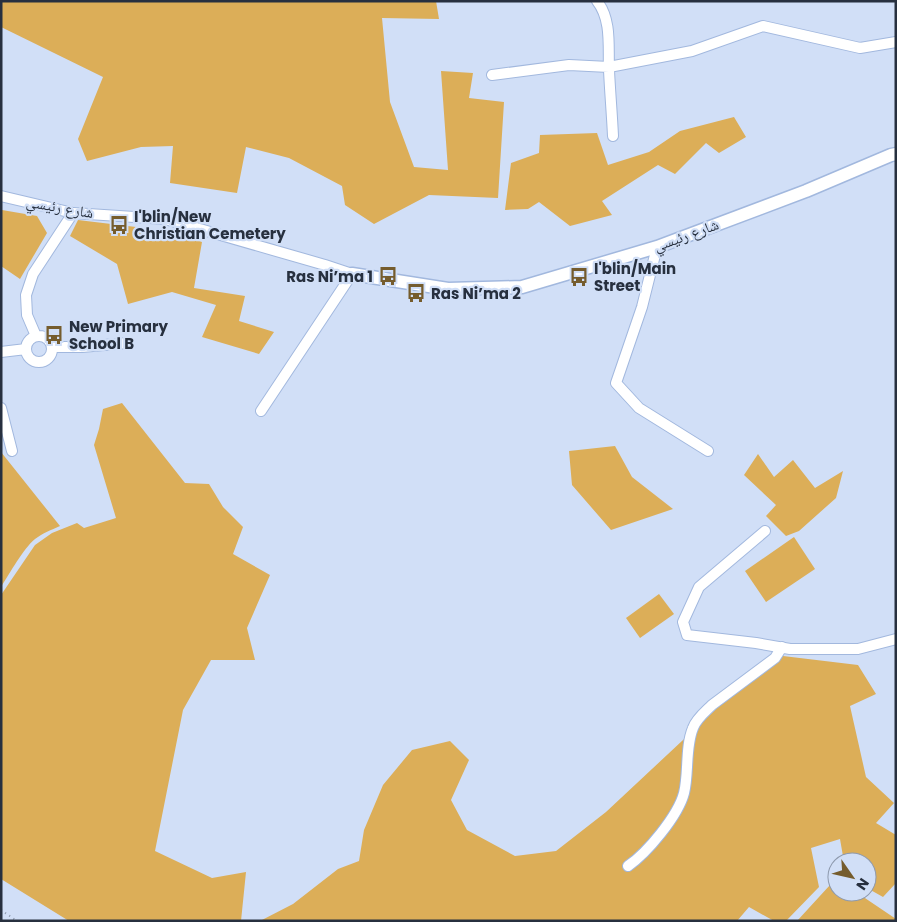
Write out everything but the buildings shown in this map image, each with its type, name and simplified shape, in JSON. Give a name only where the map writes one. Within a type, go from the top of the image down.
[{"type":"street","points":[[597,1],[603,8],[608,31],[613,136]]},
{"type":"street","points":[[492,75],[569,65],[609,67],[692,51],[764,26],[860,48],[896,42]]},
{"type":"street","name":"شارع رئيسي","points":[[1,196],[73,213],[165,219],[352,274],[448,290],[522,287],[657,246],[806,191],[890,154],[896,154]]},
{"type":"street","points":[[36,336],[28,315],[26,295],[28,288],[33,274],[73,213]]},
{"type":"street","points":[[657,246],[642,307],[616,383],[639,408],[708,451]]},
{"type":"street","points":[[261,412],[352,274]]},
{"type":"street","points":[[36,336],[44,336],[52,347],[52,352],[48,359],[40,362],[32,360],[26,353],[28,341],[36,336]]},
{"type":"street","points":[[52,347],[82,347],[127,343]]},
{"type":"street","points":[[1,352],[26,349]]},
{"type":"street","points":[[1,408],[12,451]]},
{"type":"street","points":[[765,531],[699,587],[683,622],[687,635],[790,649],[858,649],[896,638]]},
{"type":"street","points":[[628,866],[642,855],[678,808],[684,792],[692,730],[696,722],[712,705],[775,658],[782,647]]},
{"type":"path","points":[[1,910],[17,921]]},
{"type":"shaded area","points":[[1,1],[436,1],[439,19],[382,18],[390,102],[414,167],[448,170],[441,71],[473,73],[469,98],[504,102],[498,198],[429,195],[374,224],[345,205],[342,186],[289,158],[246,147],[237,193],[170,183],[173,146],[141,147],[87,161],[78,139],[103,77],[1,27]]},
{"type":"shaded area","points":[[734,117],[746,137],[719,153],[706,143],[675,174],[658,165],[602,201],[612,215],[570,226],[539,202],[528,209],[505,210],[511,163],[539,153],[540,135],[597,133],[608,165],[649,152],[680,131]]},
{"type":"shaded area","points":[[2,210],[37,216],[47,233],[20,279],[1,266]]},
{"type":"shaded area","points":[[78,220],[161,230],[202,242],[194,288],[245,296],[239,321],[274,332],[259,354],[202,337],[216,305],[172,292],[128,304],[117,264],[70,236]]},
{"type":"shaded area","points":[[122,403],[185,483],[209,484],[223,507],[243,527],[233,554],[270,575],[247,628],[255,660],[211,660],[183,710],[155,851],[212,878],[246,872],[241,921],[69,921],[1,879],[1,595],[35,545],[52,533],[77,523],[84,528],[116,518],[94,445],[103,409]]},
{"type":"shaded area","points":[[615,446],[632,477],[673,509],[611,530],[572,485],[569,451]]},
{"type":"shaded area","points":[[1,452],[60,526],[41,535],[30,543],[1,587]]},
{"type":"shaded area","points":[[758,454],[774,477],[793,460],[815,488],[843,471],[836,498],[799,531],[786,536],[766,516],[776,505],[744,475]]},
{"type":"shaded area","points":[[794,537],[815,569],[766,602],[745,571]]},
{"type":"shaded area","points":[[659,594],[674,614],[640,638],[626,618]]},
{"type":"shaded area","points":[[783,656],[858,665],[876,694],[850,706],[866,777],[894,803],[876,823],[896,835],[896,883],[883,897],[877,894],[877,852],[842,852],[840,839],[811,848],[819,887],[786,921],[774,921],[749,907],[737,921],[260,921],[293,904],[338,869],[359,861],[364,830],[383,785],[412,750],[450,741],[469,760],[451,800],[467,830],[515,856],[556,851],[606,812],[744,683]]},
{"type":"shaded area","points":[[827,888],[827,902],[871,902],[896,919],[896,921],[797,921]]},
{"type":"place","name":"I'blin/New Christian Cemetery","points":[[119,225]]},
{"type":"place","name":"Ras Ni’ma 1","points":[[388,276]]},
{"type":"place","name":"I'blin/Main Street","points":[[579,277]]},
{"type":"place","name":"Ras Ni’ma 2","points":[[416,293]]},
{"type":"place","name":"New Primary School B","points":[[54,335]]}]
